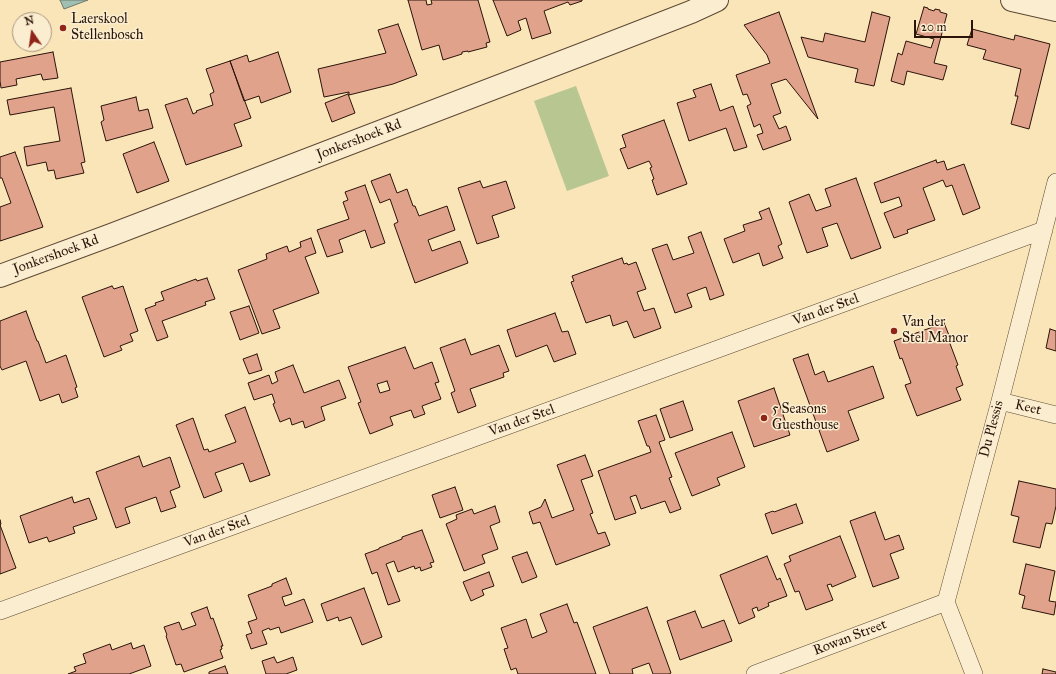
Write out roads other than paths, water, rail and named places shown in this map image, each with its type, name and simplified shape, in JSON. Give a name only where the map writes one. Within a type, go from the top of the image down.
[{"type":"street","name":"Jonkershoek Rd","points":[[0,276],[574,58],[691,12],[717,0]]},
{"type":"street","points":[[1012,0],[1056,10]]},
{"type":"street","name":"Du Plessis","points":[[946,602],[1000,401],[1056,182]]},
{"type":"street","name":"Van der Stel","points":[[0,611],[1044,230]]},
{"type":"street","name":"Keet","points":[[1000,401],[1056,414]]},
{"type":"street","points":[[946,602],[974,674]]},
{"type":"street","name":"Rowan Street","points":[[755,674],[946,602]]},
{"type":"place","name":"Laerskool Stellenbosch","points":[[63,28]]},
{"type":"place","name":"Van der Stel Manor","points":[[894,331]]},
{"type":"place","name":"5 Seasons Guesthouse","points":[[764,418]]}]
